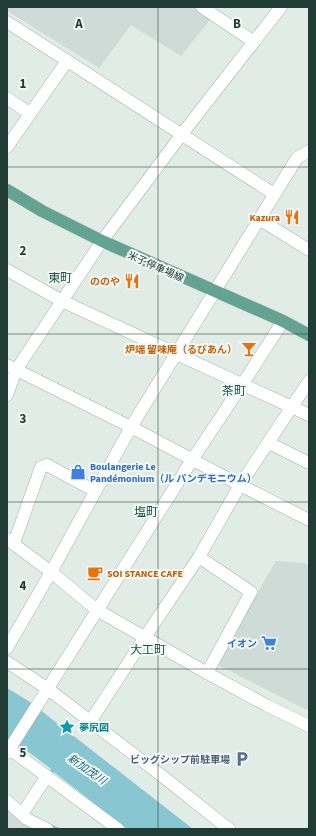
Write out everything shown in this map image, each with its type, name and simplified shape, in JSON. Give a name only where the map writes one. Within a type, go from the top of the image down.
[{"type":"main road","name":"米子停車場線","points":[[7,190],[42,211],[102,242],[283,321],[309,335]]},
{"type":"street","points":[[202,7],[254,42]]},
{"type":"street","points":[[7,395],[11,367],[62,301],[102,242],[182,134],[281,7]]},
{"type":"street","points":[[7,22],[274,194]]},
{"type":"street","points":[[7,147],[67,61]]},
{"type":"street","points":[[7,98],[30,113]]},
{"type":"street","points":[[7,648],[131,427],[297,158],[309,151]]},
{"type":"street","points":[[259,219],[309,250]]},
{"type":"street","points":[[7,270],[62,301],[309,415]]},
{"type":"street","points":[[118,829],[9,747],[192,460],[283,321]]},
{"type":"street","points":[[11,367],[131,427],[309,520]]},
{"type":"street","points":[[90,722],[145,637],[199,558],[240,485],[309,381]]},
{"type":"street","points":[[269,443],[309,463]]},
{"type":"street","points":[[95,491],[47,465],[41,467],[11,541],[97,610],[207,673],[309,726]]},
{"type":"street","points":[[199,558],[250,592],[207,673]]},
{"type":"street","points":[[7,662],[48,688],[90,722],[166,778],[229,829]]},
{"type":"street","points":[[22,814],[47,776]]},
{"type":"street","points":[[7,802],[27,819],[47,829]]},
{"type":"shaded area","points":[[7,7],[198,7],[213,16],[181,56],[131,25],[99,68],[7,11]]},
{"type":"shaded area","name":"イオン","points":[[276,561],[303,563],[309,565],[309,711],[216,664]]},
{"type":"shaded area","points":[[7,806],[42,829],[7,829]]},
{"type":"water","name":"新加茂川","points":[[7,688],[30,702],[193,829],[127,829],[54,772],[52,775],[49,772],[51,769],[22,747],[18,749],[7,743]]},
{"type":"waterway","points":[[51,826],[59,829]]},
{"type":"place","name":"Kazura","points":[[292,217]]},
{"type":"place","name":"ののや","points":[[132,281]]},
{"type":"place","name":"炉端 留味庵（るびあん）","points":[[249,349]]},
{"type":"place","name":"Boulangerie Le Pandémonium（ル パンデモニウム）","points":[[78,472]]},
{"type":"place","name":"SOI STANCE CAFE","points":[[95,573]]},
{"type":"place","name":"イオン","points":[[269,643]]},
{"type":"place","name":"夢尻図","points":[[67,727]]},
{"type":"place","name":"ビッグシップ前駐車場","points":[[242,759]]},
{"type":"district","name":"東町","points":[[60,278]]},
{"type":"district","name":"茶町","points":[[234,391]]},
{"type":"district","name":"塩町","points":[[146,512]]},
{"type":"district","name":"大工町","points":[[148,650]]}]
